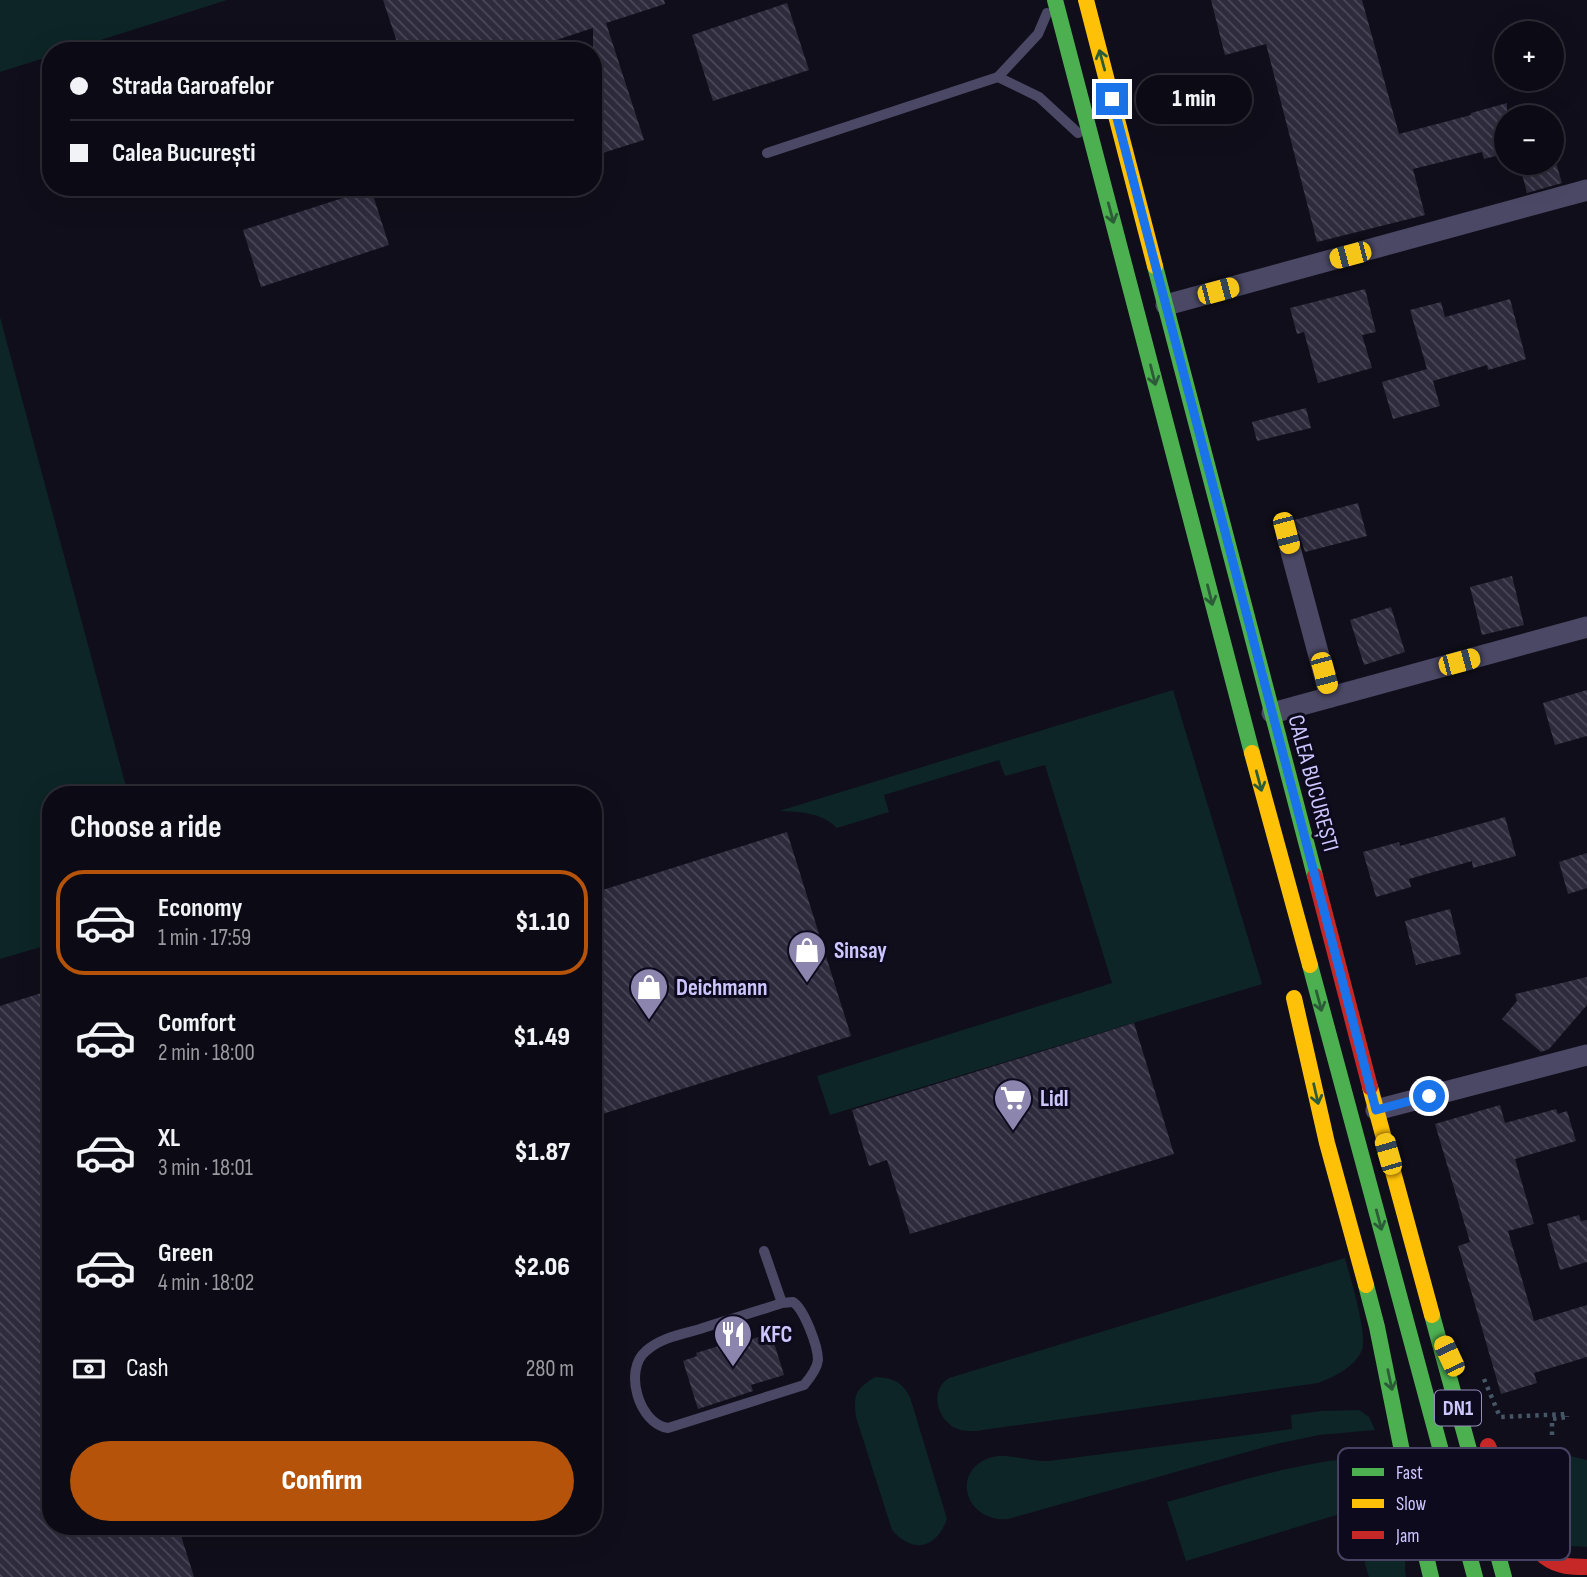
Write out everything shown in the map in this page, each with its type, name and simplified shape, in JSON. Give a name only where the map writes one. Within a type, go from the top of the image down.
[{"type":"highway","name":"DN1","points":[[1052,0],[1241,715],[1440,1448]]},
{"type":"highway","name":"CALEA BUCUREȘTI","points":[[1086,0],[1376,1110],[1469,1448]]},
{"type":"highway","points":[[1241,715],[1240,744],[1248,800]]},
{"type":"highway","points":[[1290,981],[1327,1143],[1377,1327],[1401,1448]]},
{"type":"highway","points":[[1438,1332],[1489,1448]]},
{"type":"highway","points":[[1428,1560],[1432,1577]]},
{"type":"highway","name":"DN1","points":[[1470,1560],[1475,1577]]},
{"type":"highway","name":"CALEA BUCUREȘTI","points":[[1499,1560],[1504,1577]]},
{"type":"highway","points":[[1549,1560],[1572,1568],[1587,1567]]},
{"type":"street","points":[[1166,305],[1587,190]]},
{"type":"street","points":[[1286,533],[1330,697]]},
{"type":"street","points":[[1272,713],[1587,626]]},
{"type":"street","points":[[1376,1110],[1587,1055]]},
{"type":"lane","points":[[767,153],[998,77],[1038,34],[1052,0]]},
{"type":"lane","points":[[998,77],[1039,97],[1093,147]]},
{"type":"lane","points":[[764,1251],[782,1303]]},
{"type":"lane","points":[[793,1302],[802,1310],[817,1354],[816,1366],[804,1385],[668,1428],[657,1425],[648,1418],[634,1378],[635,1365],[643,1353],[661,1341],[782,1303],[793,1302]]},
{"type":"path","points":[[1480,1370],[1500,1417],[1567,1414],[1567,1417],[1552,1419],[1552,1435]]},
{"type":"green space","points":[[0,0],[227,0],[94,42],[42,42],[42,59],[0,72]]},
{"type":"green space","points":[[0,317],[126,786],[42,786],[42,947],[0,959]]},
{"type":"green space","points":[[1173,690],[1262,984],[830,1115],[817,1076],[1112,983],[1045,765],[1005,776],[999,760],[884,795],[889,812],[837,828],[817,816],[779,811]]},
{"type":"green space","points":[[1345,1258],[1361,1319],[1362,1350],[1349,1366],[1318,1383],[976,1431],[953,1427],[939,1410],[939,1389],[949,1378]]},
{"type":"green space","points":[[875,1377],[896,1381],[910,1397],[947,1519],[937,1537],[923,1545],[908,1543],[892,1530],[856,1417],[857,1393]]},
{"type":"green space","points":[[1359,1410],[1369,1417],[1375,1430],[1319,1435],[1276,1444],[1008,1519],[994,1518],[982,1513],[973,1505],[968,1495],[970,1474],[977,1465],[996,1456],[1049,1461],[1292,1429],[1291,1415]]},
{"type":"green space","points":[[1570,1456],[1587,1460],[1587,1547],[1570,1546]]},
{"type":"green space","points":[[1338,1460],[1338,1514],[1186,1561],[1167,1502],[1241,1480]]},
{"type":"green space","points":[[1366,1560],[1405,1560],[1406,1577],[1369,1577]]},
{"type":"building","points":[[383,0],[664,0],[665,4],[606,23],[644,140],[602,153],[602,42],[593,42],[593,28],[550,42],[397,42]]},
{"type":"building","points":[[1211,0],[1362,0],[1399,134],[1494,107],[1494,156],[1484,159],[1482,152],[1413,169],[1425,215],[1317,242],[1266,44],[1225,55]]},
{"type":"building","points":[[787,3],[809,70],[713,101],[692,35]]},
{"type":"building","points":[[1522,175],[1560,175],[1562,183],[1527,193]]},
{"type":"building","points":[[349,196],[373,196],[389,245],[261,287],[243,230]]},
{"type":"building","points":[[1365,289],[1376,332],[1362,335],[1372,368],[1318,383],[1304,332],[1297,334],[1290,308]]},
{"type":"building","points":[[1510,299],[1526,359],[1488,370],[1487,365],[1433,381],[1440,406],[1393,419],[1382,382],[1427,369],[1410,310],[1441,302],[1445,317]]},
{"type":"building","points":[[1306,408],[1311,428],[1257,441],[1252,422]]},
{"type":"building","points":[[1358,503],[1367,536],[1305,552],[1294,520]]},
{"type":"building","points":[[1512,576],[1524,625],[1482,635],[1470,587]]},
{"type":"building","points":[[1391,607],[1405,652],[1364,665],[1350,620]]},
{"type":"building","points":[[1587,690],[1587,736],[1555,745],[1543,703]]},
{"type":"building","points":[[1505,817],[1516,856],[1473,868],[1472,861],[1409,879],[1411,887],[1376,897],[1363,852],[1399,842],[1400,846]]},
{"type":"building","points":[[787,832],[851,1036],[602,1114],[602,890]]},
{"type":"building","points":[[1587,853],[1587,888],[1568,894],[1559,862]]},
{"type":"building","points":[[1450,909],[1461,954],[1416,965],[1405,921]]},
{"type":"building","points":[[1587,977],[1587,1005],[1549,1049],[1541,1052],[1502,1019],[1517,1001],[1515,994]]},
{"type":"building","points":[[42,993],[42,1535],[181,1535],[194,1577],[0,1577],[0,1006]]},
{"type":"building","name":"Lidl","points":[[1134,1023],[1174,1154],[910,1234],[887,1160],[869,1166],[852,1110]]},
{"type":"building","points":[[1500,1105],[1505,1123],[1556,1109],[1558,1114],[1567,1111],[1576,1141],[1515,1159],[1534,1224],[1508,1231],[1534,1321],[1587,1305],[1587,1357],[1534,1373],[1537,1383],[1501,1394],[1458,1246],[1470,1242],[1435,1124]]},
{"type":"building","points":[[1579,1215],[1581,1221],[1587,1220],[1587,1262],[1560,1270],[1547,1224]]},
{"type":"building","name":"KFC","points":[[771,1333],[784,1375],[751,1385],[753,1391],[698,1409],[683,1361],[697,1356],[696,1353]]},
{"type":"traffic: fast","points":[[1055,0],[1252,753]]},
{"type":"traffic: fast","points":[[1155,266],[1315,876]]},
{"type":"traffic: fast","points":[[1310,965],[1440,1448]]},
{"type":"traffic: fast","points":[[1366,1285],[1401,1448]]},
{"type":"traffic: fast","points":[[1432,1315],[1469,1448]]},
{"type":"traffic: fast","points":[[1427,1560],[1431,1577]]},
{"type":"traffic: fast","points":[[1470,1560],[1475,1577]]},
{"type":"traffic: fast","points":[[1499,1560],[1504,1577]]},
{"type":"traffic: slow","points":[[1086,0],[1155,266]]},
{"type":"traffic: slow","points":[[1252,753],[1310,965]]},
{"type":"traffic: slow","points":[[1294,998],[1327,1143],[1366,1285]]},
{"type":"traffic: slow","points":[[1370,1087],[1432,1315]]},
{"type":"traffic: jam","points":[[1315,876],[1370,1087]]},
{"type":"traffic: jam","points":[[1550,1560],[1560,1565],[1587,1567]]},
{"type":"place","name":"Sinsay","points":[[807,984]]},
{"type":"place","name":"Deichmann","points":[[649,1021]]},
{"type":"place","name":"Lidl","points":[[1013,1132]]},
{"type":"place","name":"KFC","points":[[733,1368]]},
{"type":"route","points":[[1112,99],[1376,1110],[1429,1096]]}]
